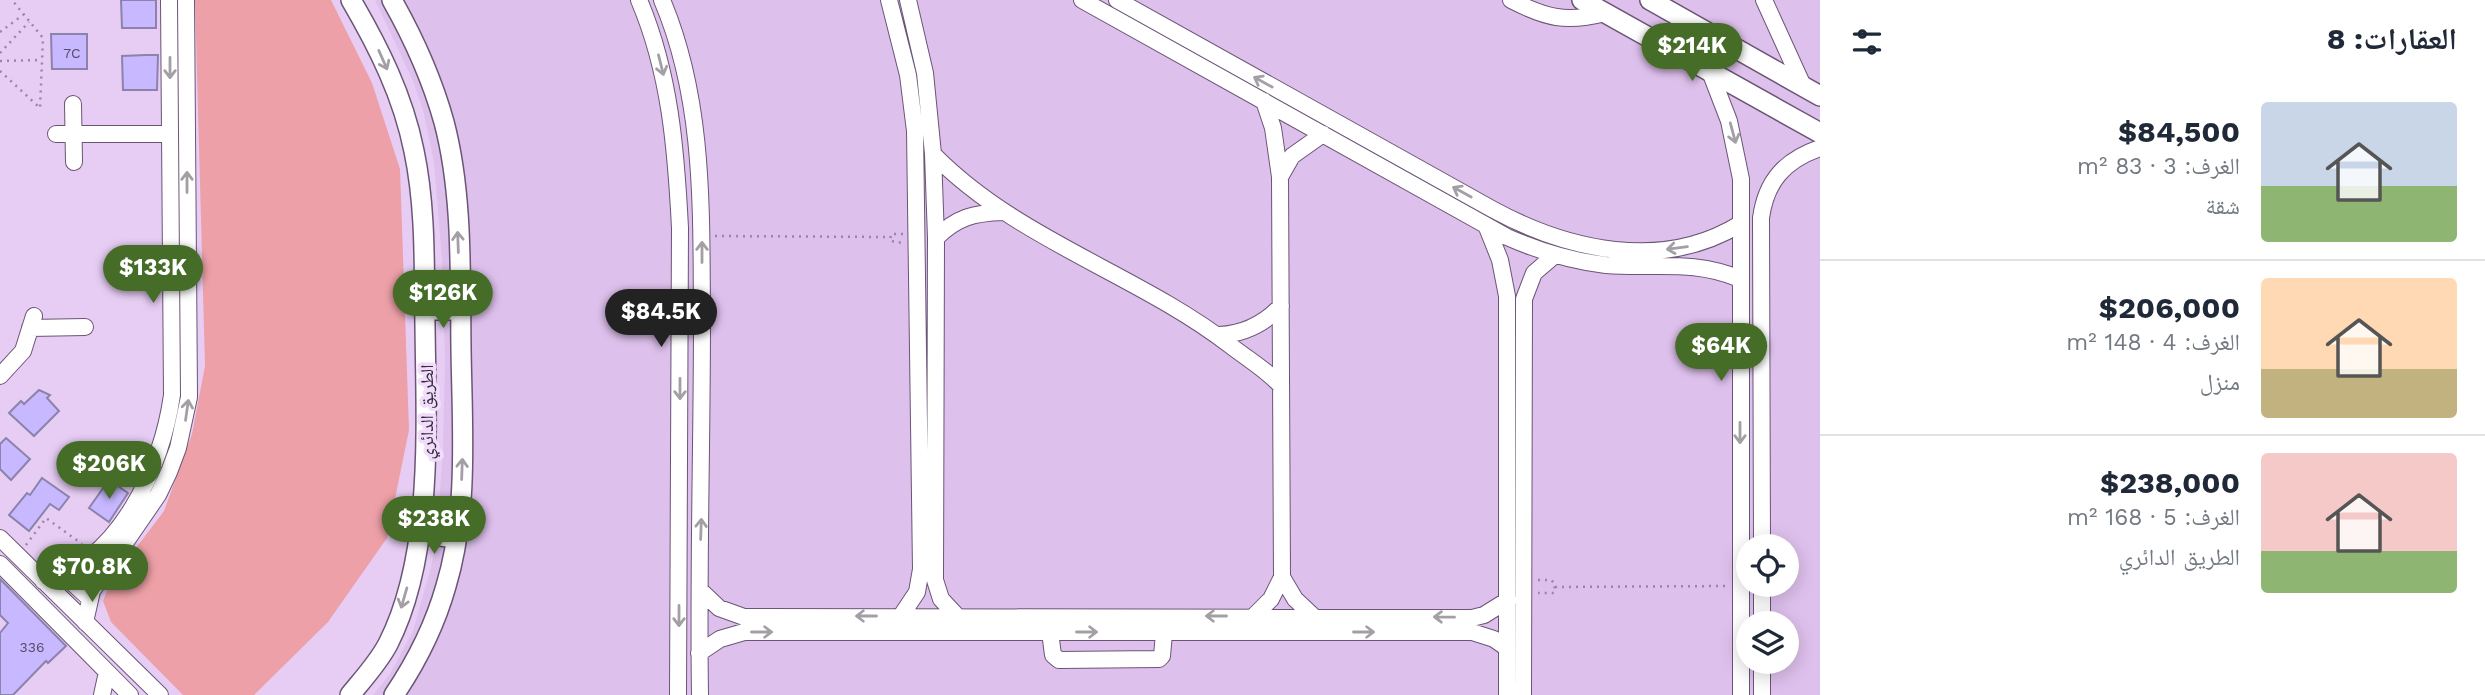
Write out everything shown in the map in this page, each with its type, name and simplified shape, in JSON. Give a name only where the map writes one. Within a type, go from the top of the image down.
[{"type":"main road","name":"الطريق الدائري","points":[[350,695],[388,644],[411,572],[419,533],[427,436],[423,223],[414,150],[393,80],[351,0]]},
{"type":"main road","name":"الطريق الدائري","points":[[392,0],[408,28],[434,90],[451,155],[461,310],[462,470],[447,583],[433,627],[412,668],[394,695]]},
{"type":"main road","points":[[1582,0],[1820,133]]},
{"type":"main road","points":[[1664,2],[1812,92]]},
{"type":"main road","points":[[425,310],[461,310]]},
{"type":"main road","points":[[419,533],[455,538]]},
{"type":"street","points":[[43,581],[64,575],[94,553],[115,531],[155,464],[169,419],[172,395],[169,0]]},
{"type":"street","points":[[85,622],[89,598],[158,495],[178,448],[185,423],[188,397],[186,0]]},
{"type":"street","points":[[639,0],[659,55],[677,162],[680,228],[678,695]]},
{"type":"street","points":[[662,0],[677,43],[694,113],[699,160],[702,489],[700,695]]},
{"type":"street","points":[[889,0],[902,48],[915,131],[921,569],[917,592],[901,616]]},
{"type":"street","points":[[908,0],[925,72],[933,154],[936,238],[935,580],[941,599],[956,615]]},
{"type":"street","points":[[1082,0],[1507,237],[1555,255],[1606,265],[1699,266],[1740,279]]},
{"type":"street","points":[[1117,0],[1492,209],[1548,236],[1610,250],[1640,252],[1703,243],[1740,224]]},
{"type":"street","points":[[1511,0],[1535,12],[1559,19],[1584,18],[1605,13]]},
{"type":"street","points":[[1764,0],[1771,19],[1812,92]]},
{"type":"street","points":[[1709,69],[1729,121],[1741,179],[1740,379],[1743,534]]},
{"type":"street","points":[[1254,615],[1271,598],[1282,577],[1280,177],[1273,128],[1264,101]]},
{"type":"street","points":[[73,104],[74,162]]},
{"type":"street","points":[[56,134],[170,134]]},
{"type":"street","points":[[1280,177],[1292,156],[1323,134]]},
{"type":"street","points":[[1762,534],[1763,202],[1769,187],[1789,162],[1820,148]]},
{"type":"street","points":[[933,154],[958,178],[1003,212],[1219,335],[1281,386]]},
{"type":"street","points":[[936,238],[957,219],[969,214],[1003,212]]},
{"type":"street","points":[[1486,225],[1500,260],[1507,296],[1516,446]]},
{"type":"street","points":[[1507,695],[1508,600],[1516,494],[1524,299],[1534,273],[1555,255]]},
{"type":"street","points":[[1219,335],[1233,334],[1254,327],[1281,306]]},
{"type":"street","points":[[0,376],[20,355],[32,322],[85,327]]},
{"type":"street","points":[[1740,379],[1762,378]]},
{"type":"street","points":[[680,489],[702,489]]},
{"type":"street","points":[[1516,494],[1524,586],[1523,695]]},
{"type":"street","points":[[0,538],[160,695]]},
{"type":"street","points":[[0,564],[130,695]]},
{"type":"street","points":[[64,575],[89,598]]},
{"type":"street","points":[[1282,577],[1295,599],[1317,622]]},
{"type":"street","points":[[700,590],[719,608],[744,617],[956,615],[1050,632],[1164,633],[1317,622],[1472,618],[1484,615],[1508,600]]},
{"type":"street","points":[[699,653],[720,639],[744,632],[1254,615],[1472,632],[1494,639],[1507,648]]},
{"type":"street","points":[[1050,632],[1055,658],[1073,660],[1159,659],[1163,656],[1164,633]]},
{"type":"street","points":[[102,695],[107,672]]},
{"type":"street","points":[[1741,674],[1741,695]]},
{"type":"street","points":[[1762,674],[1762,695]]},
{"type":"path","points":[[0,71],[40,108],[43,37],[12,0]]},
{"type":"path","points":[[0,32],[24,14]]},
{"type":"path","points":[[0,53],[30,21]]},
{"type":"path","points":[[0,61],[43,60]]},
{"type":"path","points":[[701,236],[890,237]]},
{"type":"path","points":[[18,556],[46,518],[94,553]]},
{"type":"path","points":[[1524,586],[1551,580],[1555,587]]},
{"type":"path","points":[[1524,586],[1552,594],[1555,587]]},
{"type":"path","points":[[1555,587],[1736,586]]},
{"type":"shaded area","points":[[195,0],[331,0],[372,83],[400,169],[409,430],[387,538],[328,622],[254,695],[183,695],[111,622],[103,601],[111,581],[164,511],[192,434],[205,366]]},
{"type":"shaded area","points":[[375,0],[1820,0],[1820,695],[373,695],[390,674],[413,631],[436,544],[443,450],[445,359],[442,260],[434,162],[423,110],[413,81]]},
{"type":"building","points":[[121,0],[156,0],[156,28],[122,28]]},
{"type":"building","points":[[51,34],[87,34],[87,69],[52,69]]},
{"type":"building","points":[[158,55],[157,90],[123,90],[122,56]]},
{"type":"building","points":[[39,390],[50,395],[47,398],[59,411],[34,436],[9,413],[21,401],[24,404]]},
{"type":"building","points":[[6,438],[30,459],[11,480],[0,469],[0,444]]},
{"type":"building","points":[[42,478],[69,497],[59,510],[50,504],[29,531],[9,515],[27,493],[30,495]]},
{"type":"building","points":[[109,480],[128,493],[109,522],[89,508]]},
{"type":"building","points":[[0,579],[66,646],[48,663],[46,661],[13,695],[0,695],[0,633],[8,623],[0,615]]}]
